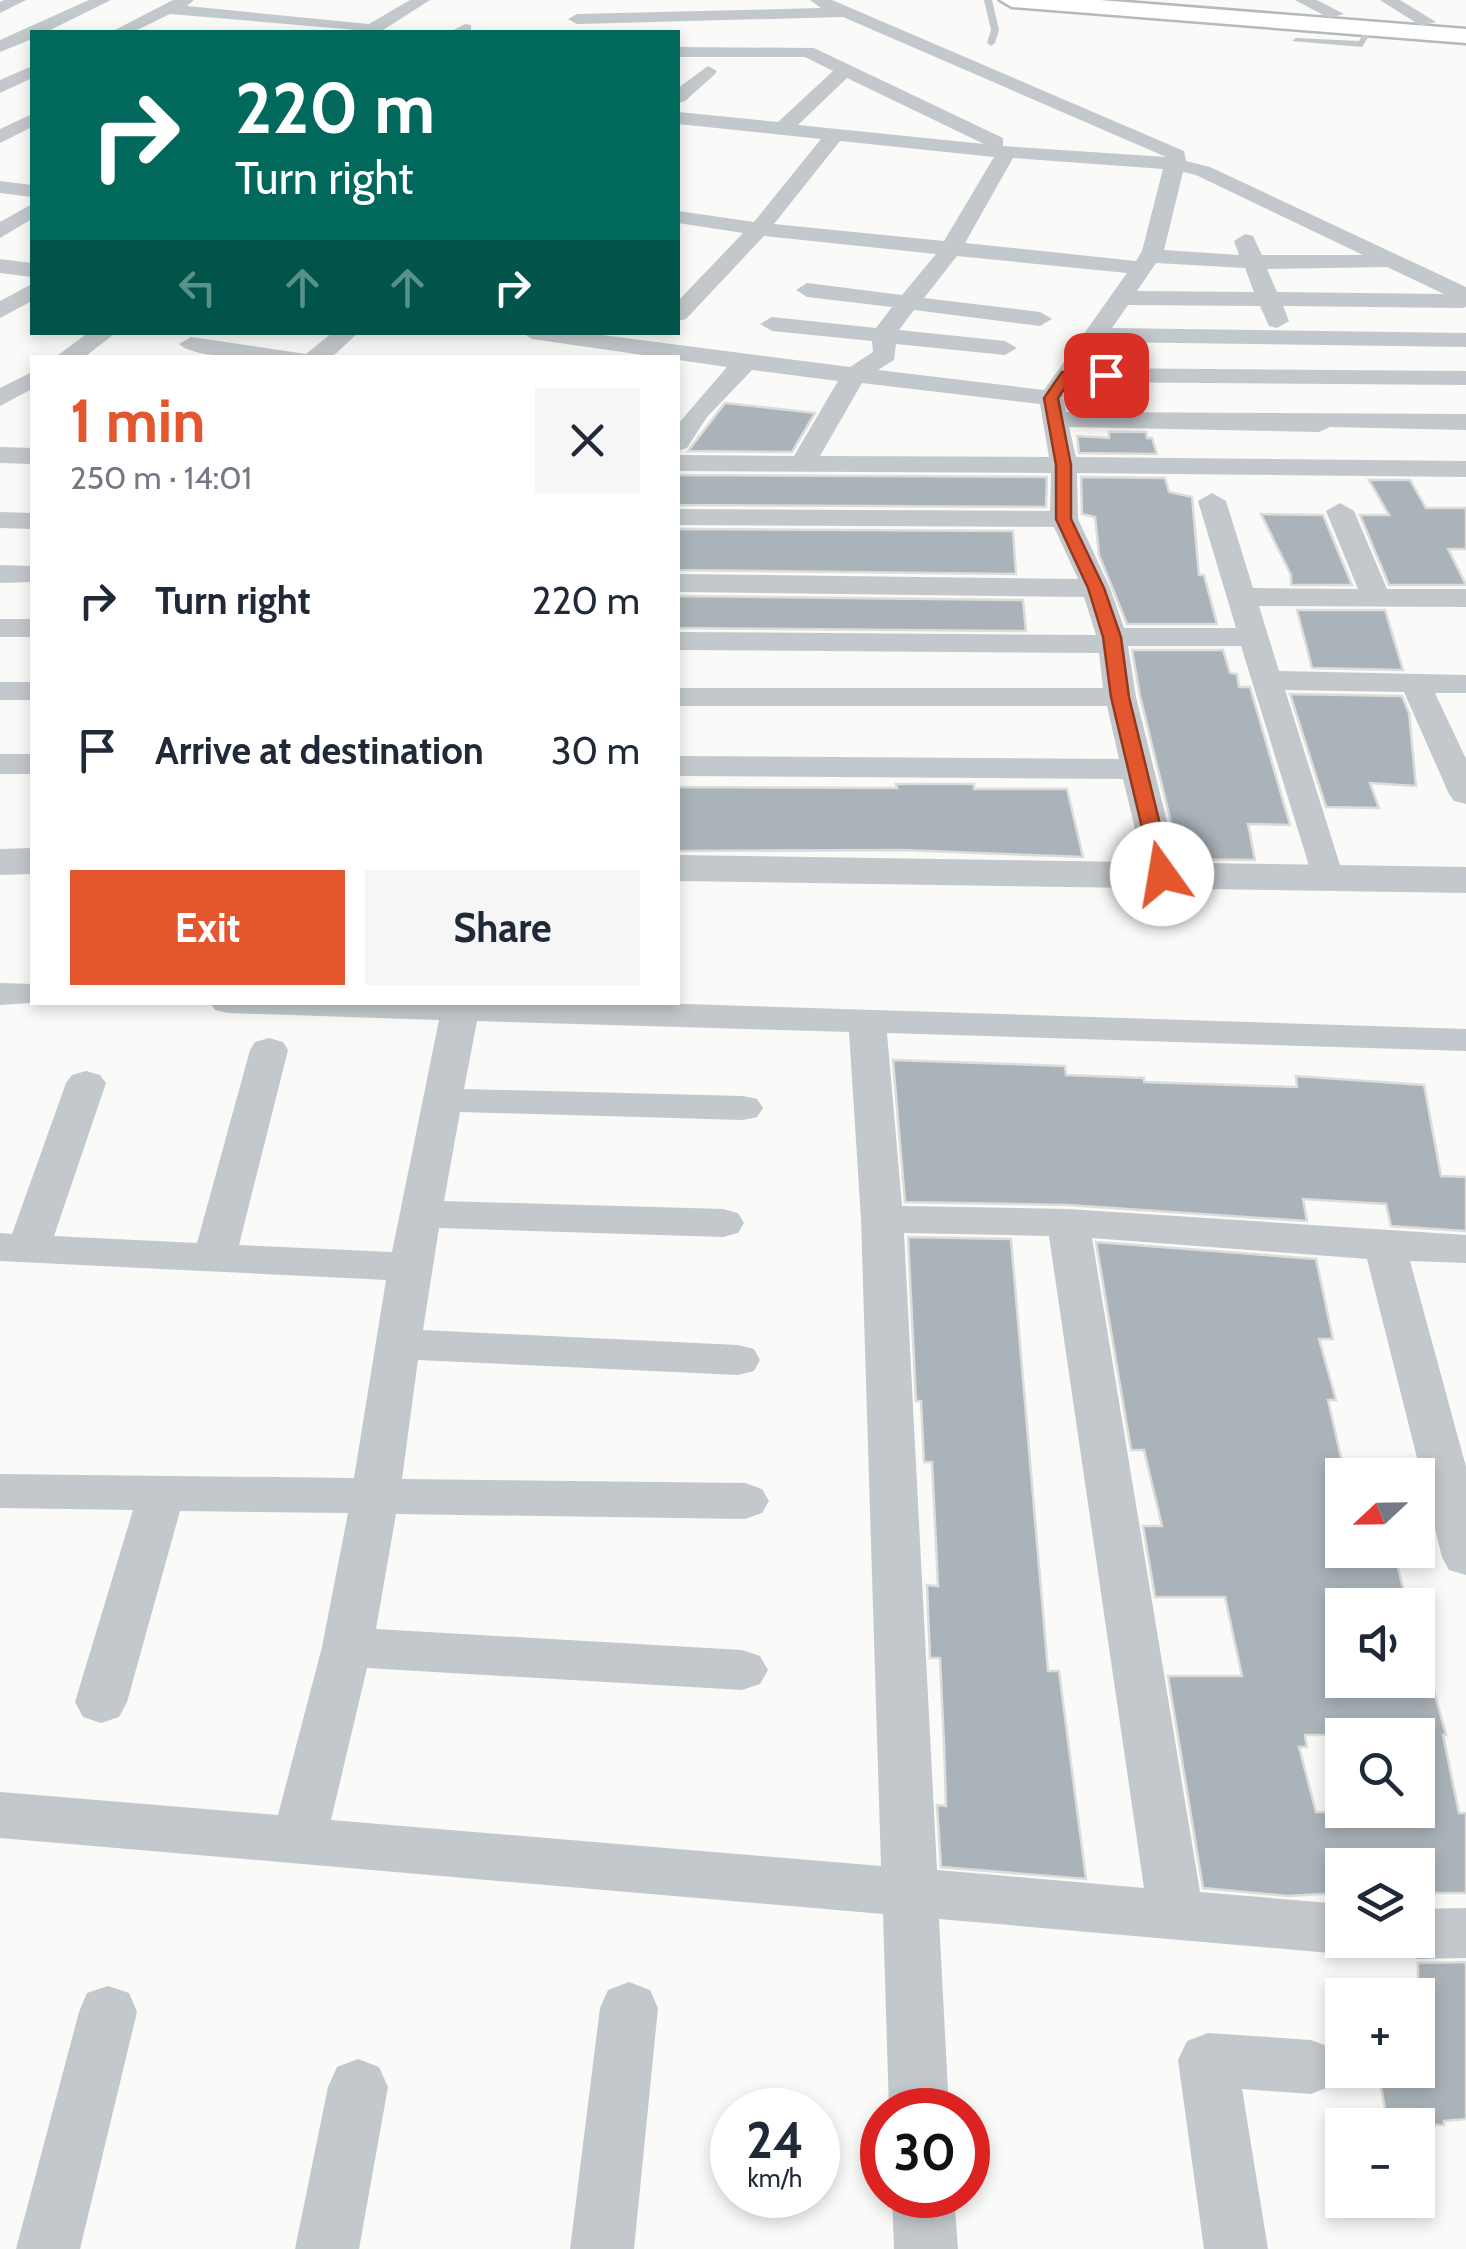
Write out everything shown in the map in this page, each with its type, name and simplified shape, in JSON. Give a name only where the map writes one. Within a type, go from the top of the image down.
[{"type":"highway","points":[[1012,0],[1466,36]]},
{"type":"highway","points":[[1149,0],[1466,26]]},
{"type":"street","points":[[0,8],[18,0]]},
{"type":"street","points":[[39,30],[103,0]]},
{"type":"street","points":[[124,30],[186,0]]},
{"type":"street","points":[[262,20],[296,0]]},
{"type":"street","points":[[373,30],[422,0]]},
{"type":"street","points":[[561,30],[600,0]]},
{"type":"street","points":[[725,0],[740,1]]},
{"type":"street","points":[[818,0],[1177,155],[1146,262],[1067,375],[1053,409],[1064,465],[1064,519],[1096,588],[1112,640],[1120,697],[1162,874]]},
{"type":"street","points":[[1303,0],[1335,14]]},
{"type":"street","points":[[1388,0],[1427,22]]},
{"type":"street","points":[[167,9],[262,20],[293,28],[345,30]]},
{"type":"street","points":[[576,18],[846,12]]},
{"type":"street","points":[[198,30],[223,16]]},
{"type":"street","points":[[0,48],[30,34]]},
{"type":"street","points":[[0,48],[30,52]]},
{"type":"street","points":[[680,52],[808,52],[1012,152]]},
{"type":"street","points":[[782,129],[846,69]]},
{"type":"street","points":[[0,87],[30,72]]},
{"type":"street","points":[[680,94],[708,72]]},
{"type":"street","points":[[0,113],[30,118]]},
{"type":"street","points":[[680,118],[834,137],[1174,164],[1203,170],[1466,298]]},
{"type":"street","points":[[0,137],[30,119]]},
{"type":"street","points":[[680,312],[760,229],[834,137]]},
{"type":"street","points":[[802,464],[854,375],[885,355],[884,333],[950,250],[1012,152]]},
{"type":"street","points":[[0,187],[30,191]]},
{"type":"street","points":[[683,223],[950,250],[1146,262],[1249,252],[1394,262]]},
{"type":"street","points":[[1249,252],[1337,468]]},
{"type":"street","points":[[0,266],[30,270]]},
{"type":"street","points":[[807,290],[1040,319]]},
{"type":"street","points":[[0,311],[30,292]]},
{"type":"street","points":[[1120,298],[1466,298]]},
{"type":"street","points":[[772,324],[1005,348]]},
{"type":"street","points":[[71,355],[101,335]]},
{"type":"street","points":[[320,355],[344,335]]},
{"type":"street","points":[[524,355],[550,335]]},
{"type":"street","points":[[558,335],[854,375],[1053,409],[1318,422],[1466,422]]},
{"type":"street","points":[[1095,335],[1466,340]]},
{"type":"street","points":[[191,344],[274,355]]},
{"type":"street","points":[[680,440],[697,413],[746,361]]},
{"type":"street","points":[[1067,375],[1466,378]]},
{"type":"street","points":[[0,400],[30,380]]},
{"type":"street","points":[[0,455],[30,456]]},
{"type":"street","points":[[680,463],[1466,469]]},
{"type":"street","points":[[1212,501],[1327,878]]},
{"type":"street","points":[[1340,511],[1376,596]]},
{"type":"street","points":[[680,516],[1064,519]]},
{"type":"street","points":[[0,520],[30,521]]},
{"type":"street","points":[[0,574],[30,574]]},
{"type":"street","points":[[680,583],[1096,588]]},
{"type":"street","points":[[1241,597],[1466,598]]},
{"type":"street","points":[[0,628],[30,628]]},
{"type":"street","points":[[680,641],[1254,638]]},
{"type":"street","points":[[1265,680],[1466,684]]},
{"type":"street","points":[[1415,683],[1466,794]]},
{"type":"street","points":[[0,691],[30,691]]},
{"type":"street","points":[[680,697],[1120,697]]},
{"type":"street","points":[[0,764],[30,764]]},
{"type":"street","points":[[680,766],[1137,769]]},
{"type":"street","points":[[680,868],[1466,880]]},
{"type":"street","points":[[0,994],[30,995]]},
{"type":"street","points":[[305,1005],[1466,1040]]},
{"type":"street","points":[[300,1838],[346,1646],[375,1498],[410,1267],[460,1011]]},
{"type":"street","points":[[867,1020],[882,1219],[919,2088]]},
{"type":"street","points":[[215,1256],[269,1050]]},
{"type":"street","points":[[86,1083],[14,1248],[410,1267]]},
{"type":"street","points":[[443,1100],[743,1108]]},
{"type":"street","points":[[420,1214],[723,1223]]},
{"type":"street","points":[[882,1219],[1068,1223],[1466,1249]]},
{"type":"street","points":[[1068,1223],[1176,1916]]},
{"type":"street","points":[[1385,1246],[1466,1557]]},
{"type":"street","points":[[399,1344],[738,1360]]},
{"type":"street","points":[[0,1492],[745,1502]]},
{"type":"street","points":[[101,1702],[161,1494]]},
{"type":"street","points":[[346,1646],[742,1670]]},
{"type":"street","points":[[0,1815],[1325,1928]]},
{"type":"street","points":[[1435,1934],[1466,1933]]},
{"type":"street","points":[[602,2249],[629,2008]]},
{"type":"street","points":[[48,2249],[108,2012]]},
{"type":"street","points":[[1236,2249],[1208,2060],[1311,2068]]},
{"type":"street","points":[[327,2249],[358,2087]]},
{"type":"street","points":[[924,2218],[926,2249]]},
{"type":"lane","points":[[988,0],[995,30],[991,42]]},
{"type":"lane","points":[[1296,40],[1362,44],[1370,28]]},
{"type":"building","points":[[1103,386],[1139,386],[1142,409],[1106,408]]},
{"type":"building","points":[[725,403],[815,413],[792,452],[688,451]]},
{"type":"building","points":[[1109,432],[1146,432],[1157,454],[1079,453],[1077,436],[1109,438]]},
{"type":"building","points":[[680,475],[1047,477],[1046,507],[680,505]]},
{"type":"building","points":[[1081,477],[1165,478],[1169,492],[1192,497],[1199,575],[1204,575],[1217,624],[1127,624],[1099,555],[1095,517],[1082,514]]},
{"type":"building","points":[[1369,480],[1410,480],[1426,508],[1466,508],[1466,549],[1448,549],[1466,585],[1389,585],[1360,515],[1389,515]]},
{"type":"building","points":[[1261,514],[1323,515],[1352,585],[1291,585],[1291,575]]},
{"type":"building","points":[[680,529],[1013,531],[1016,574],[680,570]]},
{"type":"building","points":[[680,596],[1023,600],[1026,631],[680,628]]},
{"type":"building","points":[[1297,610],[1385,610],[1403,670],[1312,668]]},
{"type":"building","points":[[1132,650],[1223,650],[1230,673],[1237,674],[1239,687],[1250,687],[1290,825],[1248,824],[1255,860],[1180,859]]},
{"type":"building","points":[[1290,694],[1402,696],[1409,713],[1416,786],[1370,783],[1379,808],[1326,807]]},
{"type":"building","points":[[896,784],[974,784],[974,789],[1067,789],[1083,857],[902,850],[680,851],[680,787],[897,788]]},
{"type":"building","points":[[893,1060],[1065,1066],[1066,1075],[1144,1078],[1144,1082],[1297,1087],[1296,1076],[1424,1085],[1441,1176],[1466,1177],[1466,1231],[1391,1226],[1386,1204],[1303,1199],[1307,1221],[1068,1205],[905,1202]]},
{"type":"building","points":[[908,1237],[1011,1239],[1048,1671],[1059,1671],[1086,1879],[941,1867],[937,1805],[946,1806],[940,1658],[930,1658],[927,1585],[938,1586],[932,1462],[924,1462],[921,1401],[916,1401]]},
{"type":"building","points":[[1096,1242],[1316,1259],[1333,1339],[1319,1339],[1336,1400],[1328,1400],[1341,1458],[1325,1458],[1325,1568],[1398,1568],[1403,1588],[1325,1588],[1325,1698],[1435,1698],[1435,1695],[1459,1813],[1466,1813],[1466,1893],[1435,1893],[1435,1848],[1325,1848],[1325,1894],[1288,1896],[1203,1888],[1168,1676],[1242,1676],[1225,1597],[1155,1597],[1143,1526],[1162,1526],[1144,1450],[1131,1450]]},
{"type":"building","points":[[1466,1962],[1466,2119],[1444,2121],[1444,2125],[1435,2125],[1435,2108],[1385,2108],[1381,2088],[1435,2088],[1435,1978],[1418,1978],[1418,1963]]},
{"type":"route","points":[[1106,375],[1067,375],[1051,398],[1064,465],[1064,519],[1096,588],[1112,637],[1120,697],[1162,874]]}]
